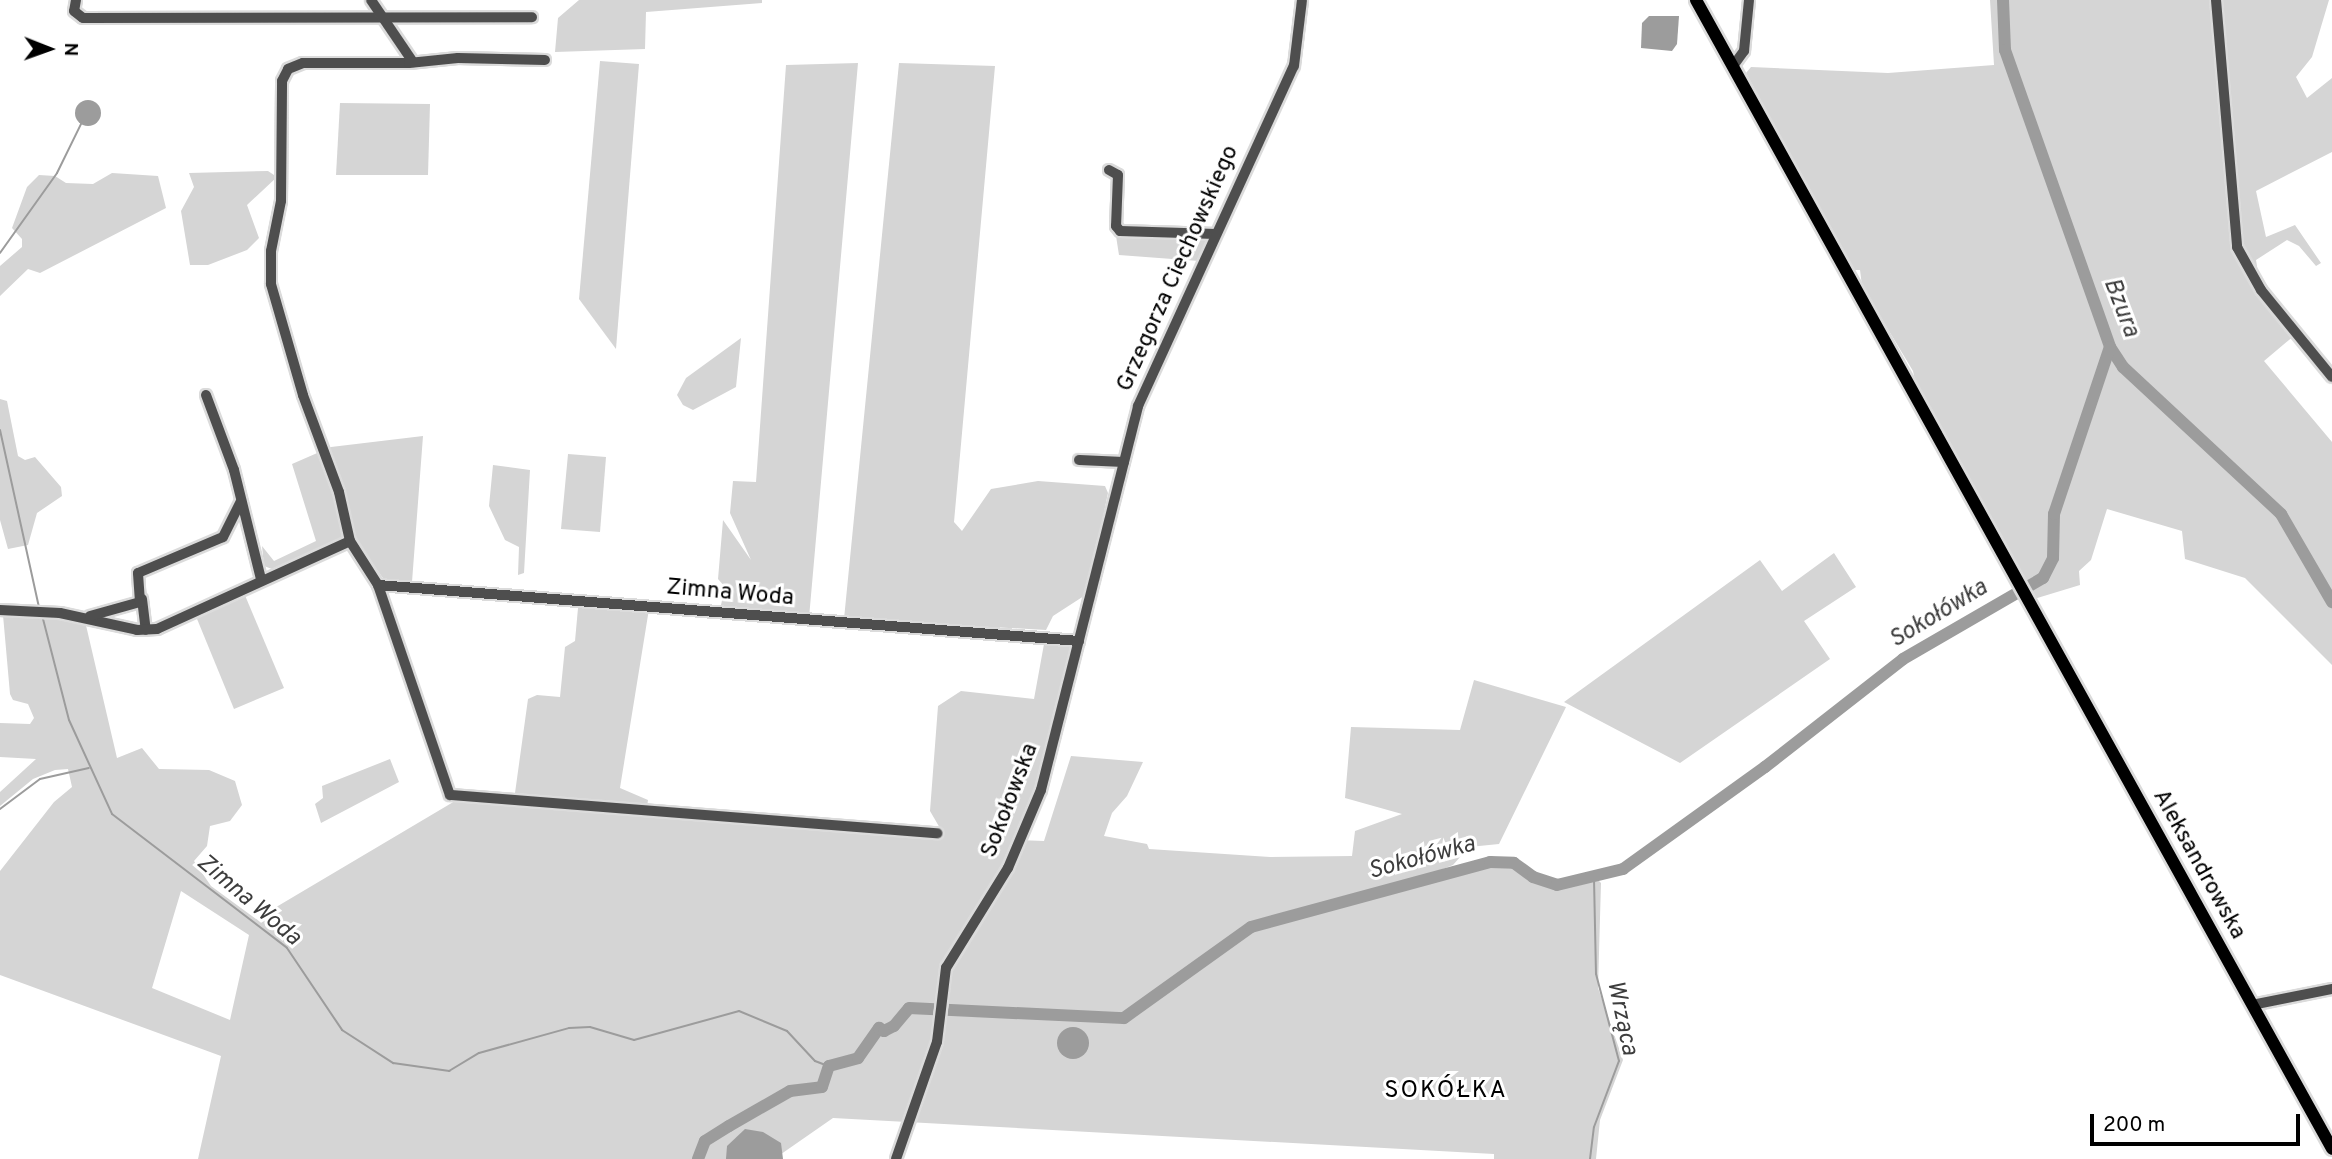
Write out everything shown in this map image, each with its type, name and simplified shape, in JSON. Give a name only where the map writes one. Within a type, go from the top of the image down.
[{"type":"main road","name":"Aleksandrowska","points":[[1696,0],[1737,63],[2019,585],[2332,1149]]},
{"type":"street","points":[[76,0],[78,16],[532,17]]},
{"type":"street","points":[[371,0],[413,62]]},
{"type":"street","name":"Grzegorza Ciechowskiego","points":[[1079,640],[1144,390],[1294,66],[1302,0]]},
{"type":"street","points":[[1737,63],[1749,0]]},
{"type":"street","points":[[2216,0],[2237,247],[2261,290],[2332,377]]},
{"type":"street","points":[[545,60],[458,58],[413,62],[295,64],[285,75],[280,92],[282,185],[271,251],[271,284],[303,395],[339,492],[350,541],[378,585],[450,795],[939,833]]},
{"type":"street","points":[[1109,170],[1118,175],[1116,226],[1121,231],[1216,234]]},
{"type":"street","points":[[206,395],[241,501],[261,579]]},
{"type":"street","points":[[1079,460],[1124,462]]},
{"type":"street","points":[[146,630],[138,573],[223,537],[241,501]]},
{"type":"street","points":[[0,610],[50,612],[146,630],[169,624],[261,579],[350,541]]},
{"type":"street","name":"Zimna Woda","points":[[378,585],[1079,640]]},
{"type":"street","points":[[84,617],[137,605],[142,598]]},
{"type":"street","name":"Sokołowska","points":[[896,1159],[935,1049],[946,968],[1008,868],[1036,802],[1079,640]]},
{"type":"street","points":[[2252,1005],[2332,989]]},
{"type":"shaded area","points":[[579,0],[762,0],[762,3],[646,12],[645,49],[555,52],[558,18]]},
{"type":"shaded area","points":[[1990,0],[2329,0],[2312,57],[2296,77],[2307,98],[2332,78],[2332,152],[2256,191],[2266,237],[2295,225],[2321,263],[2316,266],[2299,246],[2287,240],[2256,260],[2261,291],[2295,335],[2264,361],[2332,442],[2332,665],[2245,578],[2185,559],[2182,531],[2107,509],[2091,560],[2079,571],[2080,585],[2034,599],[1916,385],[1913,371],[1862,286],[1860,270],[1853,270],[1746,73],[1751,67],[1888,73],[1994,65]]},
{"type":"shaded area","points":[[1649,16],[1679,16],[1677,44],[1672,51],[1641,48],[1642,23]]},
{"type":"shaded area","points":[[600,61],[639,64],[616,349],[579,299]]},
{"type":"shaded area","points":[[858,63],[809,618],[725,609],[721,605],[725,587],[718,579],[723,520],[751,560],[730,513],[733,481],[756,482],[786,65]]},
{"type":"shaded area","points":[[899,63],[995,66],[954,522],[962,531],[991,489],[1038,481],[1105,486],[1108,493],[1087,594],[1053,616],[1046,630],[844,619]]},
{"type":"shaded area","points":[[88,100],[97,104],[101,113],[97,122],[88,126],[79,122],[75,113],[79,104]]},
{"type":"shaded area","points":[[340,103],[430,104],[428,175],[336,175]]},
{"type":"shaded area","points":[[268,171],[277,177],[247,205],[259,238],[247,250],[208,265],[190,265],[181,211],[194,187],[189,173]]},
{"type":"shaded area","points":[[112,173],[158,176],[166,208],[40,273],[28,269],[0,296],[0,266],[22,247],[22,239],[12,228],[27,187],[39,175],[55,176],[66,183],[93,184]]},
{"type":"shaded area","points":[[1116,236],[1209,238],[1199,261],[1119,255]]},
{"type":"shaded area","points":[[741,338],[736,387],[693,410],[683,405],[677,395],[686,378]]},
{"type":"shaded area","points":[[0,399],[7,401],[18,456],[25,460],[35,457],[61,487],[62,496],[37,513],[28,545],[8,549],[0,520]]},
{"type":"shaded area","points":[[423,436],[412,582],[385,581],[357,542],[345,537],[272,569],[264,566],[262,546],[274,561],[316,541],[292,464],[331,447]]},
{"type":"shaded area","points":[[568,454],[606,457],[600,532],[561,529]]},
{"type":"shaded area","points":[[493,465],[530,470],[524,573],[518,575],[519,547],[505,540],[489,506]]},
{"type":"shaded area","points":[[1834,553],[1856,587],[1804,621],[1830,659],[1680,763],[1564,702],[1760,560],[1782,591]]},
{"type":"shaded area","points":[[244,593],[284,688],[234,709],[195,614]]},
{"type":"shaded area","points":[[585,604],[649,609],[620,788],[648,800],[647,807],[515,793],[528,699],[537,695],[560,697],[565,647],[575,641],[578,608]]},
{"type":"shaded area","points":[[3,615],[85,621],[117,758],[142,748],[159,769],[209,770],[235,781],[242,805],[230,821],[210,826],[207,846],[194,861],[211,886],[256,919],[455,801],[944,835],[930,811],[938,706],[961,691],[1034,699],[1044,644],[1073,643],[1028,814],[1018,840],[1044,841],[1071,756],[1143,762],[1127,796],[1112,813],[1104,836],[1147,844],[1149,849],[1270,857],[1352,856],[1355,831],[1402,814],[1345,798],[1351,727],[1460,730],[1474,680],[1566,707],[1499,844],[1469,847],[1453,865],[1443,869],[1520,864],[1548,880],[1593,875],[1601,883],[1598,988],[1623,1060],[1600,1120],[1596,1159],[1494,1159],[1494,1154],[833,1118],[774,1159],[198,1159],[221,1056],[0,975],[0,871],[54,802],[72,787],[68,769],[55,770],[33,779],[0,806],[0,792],[36,759],[0,757],[0,723],[30,724],[34,718],[28,704],[13,700],[10,694]],"holes":[[[181,891],[249,935],[230,1020],[152,988]]]},
{"type":"shaded area","points":[[390,759],[399,782],[321,823],[315,804],[323,798],[322,786]]},
{"type":"shaded area","points":[[1073,1027],[1084,1032],[1089,1043],[1084,1054],[1073,1059],[1062,1054],[1057,1043],[1062,1032]]},
{"type":"shaded area","points":[[745,1129],[763,1132],[781,1143],[783,1159],[726,1159],[727,1146]]},
{"type":"waterway","name":"Bzura","points":[[2003,0],[2005,50],[2110,347],[2123,367],[2281,514],[2332,602]]},
{"type":"waterway","points":[[0,253],[57,173],[81,124]]},
{"type":"waterway","name":"Sokołówka","points":[[698,1159],[705,1141],[729,1126],[790,1091],[822,1087],[829,1066],[858,1058],[879,1028],[884,1031],[894,1026],[909,1008],[1124,1018],[1251,927],[1490,862],[1514,863],[1533,877],[1557,885],[1623,869],[1765,767],[1903,659],[2043,578],[2053,558],[2054,514],[2110,347]]},
{"type":"waterway","name":"Zimna Woda","points":[[0,430],[39,607]]},
{"type":"waterway","name":"Zimna Woda","points":[[42,615],[69,720],[112,814],[287,948],[342,1030],[393,1063],[449,1071],[479,1053],[569,1028],[590,1027],[634,1040],[739,1011],[787,1031],[815,1061],[828,1066]]},
{"type":"waterway","points":[[0,809],[40,779],[89,768]]},
{"type":"waterway","name":"Wrząca","points":[[1590,1159],[1594,1127],[1619,1061],[1596,974],[1594,878]]},
{"type":"district","name":"SOKÓŁKA","points":[[1446,1092]]}]
